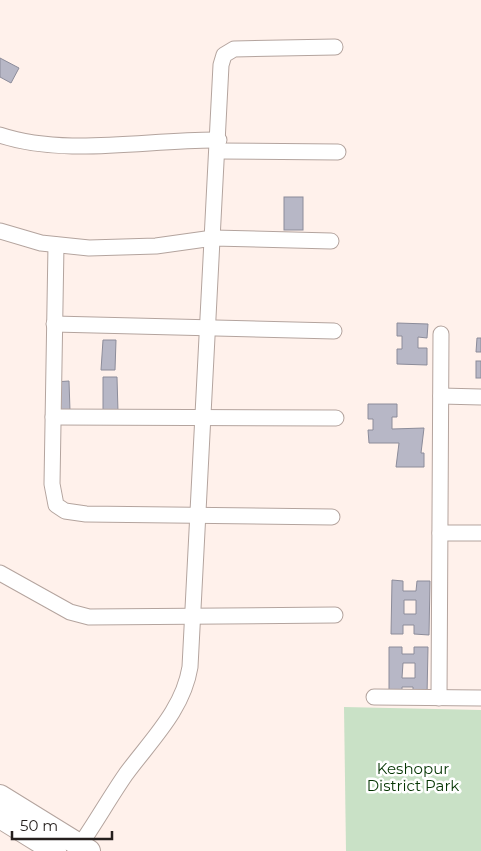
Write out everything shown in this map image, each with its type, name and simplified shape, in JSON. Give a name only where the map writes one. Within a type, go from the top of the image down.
[{"type":"street","points":[[0,796],[84,848],[125,776],[179,704],[187,686],[190,667],[209,328],[221,65],[224,55],[234,49],[335,47]]},
{"type":"street","points":[[0,135],[24,143],[68,146],[218,145],[338,152]]},
{"type":"street","points":[[0,231],[56,245],[131,248],[213,238],[331,241]]},
{"type":"street","points":[[56,245],[52,484],[56,505],[65,511],[86,514],[332,517]]},
{"type":"street","points":[[54,324],[334,331]]},
{"type":"street","points":[[439,698],[441,334]]},
{"type":"street","points":[[441,396],[481,397]]},
{"type":"street","points":[[53,417],[336,418]]},
{"type":"street","points":[[440,532],[481,533]]},
{"type":"street","points":[[0,573],[70,612],[89,617],[335,615]]},
{"type":"street","points":[[374,698],[481,698]]},
{"type":"street","points":[[0,817],[55,851]]},
{"type":"green space","name":"Keshopur District Park","points":[[344,707],[481,710],[481,851],[346,851]]},
{"type":"building","points":[[0,58],[19,68],[11,83],[0,77]]},
{"type":"building","points":[[284,197],[303,197],[303,230],[284,230]]},
{"type":"building","points":[[397,323],[428,324],[427,338],[418,337],[418,348],[427,348],[427,365],[397,364],[397,349],[402,349],[402,336],[397,336]]},
{"type":"building","points":[[477,338],[481,338],[481,352],[476,352]]},
{"type":"building","points":[[103,340],[116,340],[115,370],[101,370]]},
{"type":"building","points":[[476,361],[481,361],[481,378],[476,378]]},
{"type":"building","points":[[103,377],[117,377],[118,412],[103,412]]},
{"type":"building","points":[[69,381],[70,411],[56,412],[54,382]]},
{"type":"building","points":[[368,404],[397,404],[397,417],[392,417],[392,429],[424,428],[421,453],[424,453],[424,467],[396,467],[399,443],[369,443],[368,430],[373,430],[373,419],[368,419]]},
{"type":"building","points":[[392,580],[403,581],[403,591],[416,591],[417,581],[430,581],[429,635],[414,634],[414,625],[403,625],[403,634],[391,634]],"holes":[[[404,600],[416,600],[416,614],[404,614]]]},
{"type":"building","points":[[389,647],[402,647],[402,654],[414,654],[414,647],[428,647],[427,696],[413,696],[413,687],[402,687],[402,696],[389,696]],"holes":[[[403,663],[415,663],[415,678],[402,678]]]}]
